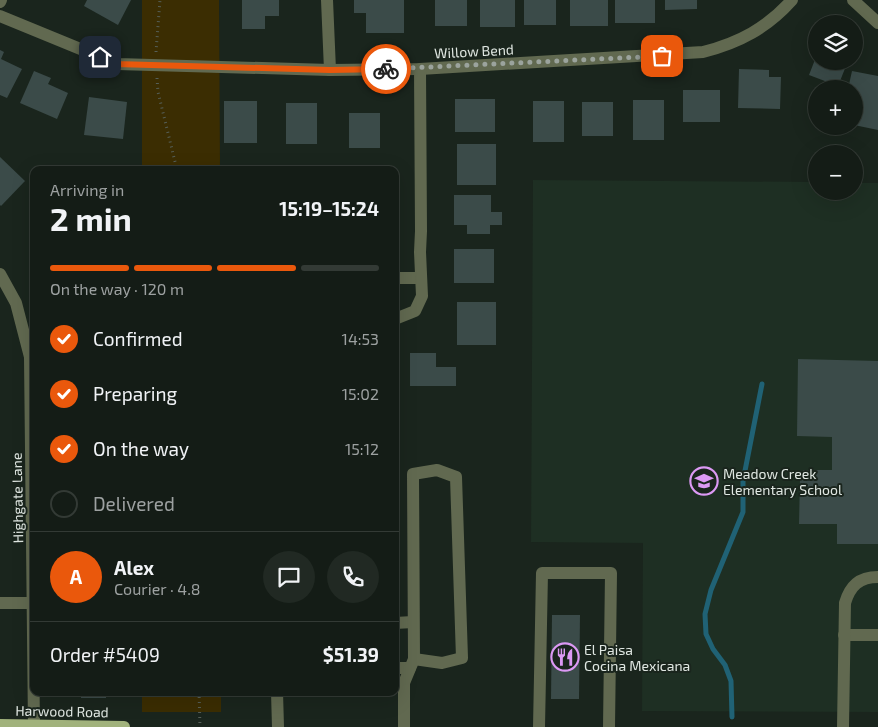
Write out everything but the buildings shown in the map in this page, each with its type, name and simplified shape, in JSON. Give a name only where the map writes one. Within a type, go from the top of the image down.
[{"type":"main road","name":"Harwood Road","points":[[0,725],[124,727]]},
{"type":"street","points":[[327,0],[330,70]]},
{"type":"street","name":"Willow Bend","points":[[0,16],[116,64],[330,70],[420,69],[703,52],[723,47],[753,34],[777,16],[792,0]]},
{"type":"street","points":[[853,0],[878,23]]},
{"type":"street","points":[[399,317],[415,311],[422,296],[420,278],[420,69]]},
{"type":"street","name":"Highgate Lane","points":[[0,274],[16,302],[30,357]]},
{"type":"street","points":[[399,278],[420,278]]},
{"type":"street","points":[[399,667],[412,664],[442,663],[462,658],[456,477],[437,470],[413,474],[412,664],[404,683],[404,727]]},
{"type":"street","points":[[539,727],[542,573],[611,572],[609,727]]},
{"type":"street","points":[[843,727],[844,603],[848,592],[854,584],[863,579],[878,577]]},
{"type":"street","points":[[0,602],[30,602]]},
{"type":"street","points":[[399,623],[413,622]]},
{"type":"street","points":[[844,635],[878,635]]},
{"type":"street","name":"Highgate Lane","points":[[34,696],[34,726]]},
{"type":"street","points":[[277,696],[278,727]]},
{"type":"path","points":[[160,0],[155,41],[158,92],[176,166]]},
{"type":"path","points":[[199,696],[200,727]]},
{"type":"shaded area","points":[[142,0],[219,0],[220,166],[142,166]]},
{"type":"shaded area","name":"Meadow Creek Elementary School","points":[[533,180],[808,182],[808,200],[863,200],[863,183],[878,183],[878,712],[642,711],[643,543],[531,542]]},
{"type":"shaded area","points":[[142,696],[221,696],[221,712],[142,712]]},
{"type":"waterway","points":[[732,717],[731,681],[725,665],[713,649],[706,634],[705,614],[711,590],[743,512],[743,481],[762,384]]},
{"type":"way so far","points":[[386,69],[420,69],[662,56]]},
{"type":"place","name":"Meadow Creek Elementary School","points":[[704,481]]},
{"type":"place","name":"El Paisa Cocina Mexicana","points":[[565,657]]},
{"type":"route","points":[[100,57],[116,64],[330,70],[386,69]]}]
